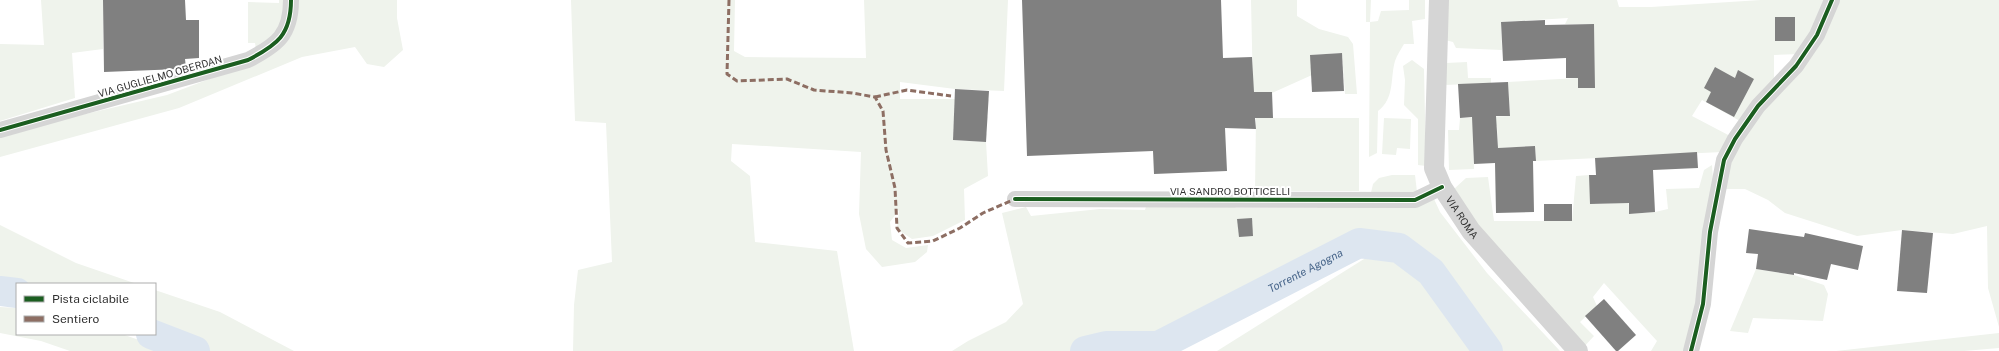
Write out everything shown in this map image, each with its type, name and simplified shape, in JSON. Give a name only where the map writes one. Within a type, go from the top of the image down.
[{"type":"street","name":"VIA GUGLIELMO OBERDAN","points":[[0,130],[248,60],[272,47],[286,32],[291,12],[291,0]]},
{"type":"street","name":"VIA ROMA","points":[[1439,0],[1434,168],[1442,187],[1471,231],[1578,351]]},
{"type":"street","points":[[1691,351],[1703,304],[1710,232],[1724,160],[1735,139],[1758,106],[1796,66],[1817,35],[1832,0]]},
{"type":"street","name":"VIA SANDRO BOTTICELLI","points":[[1015,199],[1414,200],[1442,187]]},
{"type":"shaded area","points":[[41,0],[103,0],[103,49],[72,53],[75,98],[0,121],[0,44],[44,45]]},
{"type":"shaded area","points":[[279,0],[285,0],[282,29],[256,49],[255,43],[248,43],[248,2],[279,3]]},
{"type":"shaded area","points":[[299,0],[397,0],[397,18],[403,50],[384,67],[367,64],[355,47],[302,57],[179,108],[0,157],[0,134],[167,95],[212,78],[296,23]]},
{"type":"shaded area","points":[[571,0],[735,0],[734,51],[745,57],[866,58],[864,0],[1008,0],[1004,91],[955,89],[900,82],[900,99],[955,99],[953,140],[986,142],[988,176],[964,189],[965,220],[933,236],[912,239],[897,229],[899,210],[890,222],[892,240],[906,248],[928,245],[927,252],[915,262],[882,267],[866,249],[859,214],[861,152],[732,144],[731,161],[750,176],[755,242],[837,251],[854,351],[573,351],[574,305],[578,270],[612,262],[606,123],[575,121]]},
{"type":"shaded area","points":[[1251,0],[1297,0],[1297,16],[1319,29],[1348,37],[1353,44],[1357,94],[1345,94],[1342,53],[1311,55],[1312,75],[1272,93],[1253,92]]},
{"type":"shaded area","points":[[1366,0],[1371,0],[1370,22],[1366,22]]},
{"type":"shaded area","points":[[1409,0],[1425,0],[1425,19],[1412,21],[1414,44],[1404,44],[1395,61],[1390,94],[1383,106],[1378,111],[1377,153],[1369,157],[1370,22],[1378,21],[1381,11],[1409,10]]},
{"type":"shaded area","points":[[1446,0],[1617,0],[1619,7],[1651,7],[1761,0],[1827,0],[1801,54],[1774,55],[1774,83],[1740,121],[1702,100],[1692,116],[1732,137],[1722,152],[1536,161],[1535,146],[1498,148],[1497,126],[1473,127],[1474,169],[1449,170],[1448,130],[1459,130],[1460,118],[1510,116],[1508,82],[1578,78],[1578,88],[1595,88],[1594,24],[1565,24],[1568,18],[1501,22],[1502,50],[1456,48],[1453,42],[1445,40]]},
{"type":"shaded area","points":[[1837,0],[1999,0],[1999,327],[1988,288],[1987,226],[1953,234],[1902,230],[1857,236],[1785,213],[1768,200],[1745,189],[1725,189],[1727,160]]},
{"type":"shaded area","points":[[1412,60],[1424,69],[1426,166],[1418,165],[1418,119],[1404,105],[1405,80],[1403,66]]},
{"type":"shaded area","points":[[1467,62],[1468,78],[1491,78],[1491,83],[1445,85],[1446,63]]},
{"type":"shaded area","points":[[1256,118],[1359,118],[1359,191],[1255,191]]},
{"type":"shaded area","points":[[1384,118],[1411,119],[1410,149],[1397,148],[1396,155],[1382,154]]},
{"type":"shaded area","points":[[1712,165],[1713,180],[1689,351],[1651,351],[1657,341],[1604,283],[1593,297],[1597,306],[1580,322],[1594,336],[1582,349],[1505,265],[1454,189],[1466,178],[1488,177],[1494,221],[1572,221],[1576,176],[1589,175],[1595,204],[1616,203],[1628,189],[1629,214],[1655,212],[1668,209],[1666,189],[1699,188],[1704,170]]},
{"type":"shaded area","points":[[1392,175],[1415,175],[1417,192],[1370,197],[1373,184],[1379,178]]},
{"type":"shaded area","points":[[1434,199],[1440,212],[1487,273],[1560,351],[1492,351],[1433,269],[1399,246],[1359,241],[1157,342],[1106,344],[1076,351],[952,351],[968,341],[1006,322],[1023,304],[1002,213],[1026,207],[1031,216],[1100,209],[1145,210],[1147,203],[1233,204],[1236,208],[1317,208],[1318,203]]},
{"type":"shaded area","points":[[0,225],[76,263],[134,283],[16,283],[16,295],[0,294]]},
{"type":"shaded area","points":[[1372,254],[1411,263],[1447,305],[1480,351],[1217,351]]},
{"type":"shaded area","points":[[1756,269],[1794,275],[1824,285],[1828,294],[1823,321],[1753,318],[1748,333],[1730,331]]},
{"type":"shaded area","points":[[156,290],[220,312],[294,351],[200,351],[156,333]]},
{"type":"shaded area","points":[[0,307],[16,308],[16,335],[125,335],[170,351],[70,351],[41,341],[0,333]]},
{"type":"shaded area","points":[[1999,333],[1999,348],[1964,351],[1836,351]]},
{"type":"shaded area","points":[[1158,349],[1159,351],[1100,351],[1106,350]]},
{"type":"building","points":[[103,0],[185,0],[186,20],[199,20],[199,58],[185,59],[186,68],[180,69],[104,72]]},
{"type":"building","points":[[1022,0],[1221,0],[1223,58],[1252,57],[1254,92],[1272,92],[1273,118],[1255,118],[1256,129],[1225,128],[1227,171],[1154,174],[1153,151],[1027,156]]},
{"type":"building","points":[[1775,17],[1795,17],[1795,41],[1775,41]]},
{"type":"building","points":[[1545,20],[1545,25],[1594,24],[1595,88],[1578,88],[1578,78],[1566,78],[1566,58],[1503,61],[1501,22]]},
{"type":"building","points":[[1342,53],[1344,91],[1312,92],[1310,55]]},
{"type":"building","points":[[1715,67],[1735,78],[1738,70],[1754,79],[1734,117],[1706,102],[1711,92],[1704,88]]},
{"type":"building","points":[[1508,82],[1510,116],[1496,116],[1498,148],[1535,146],[1536,161],[1533,161],[1534,212],[1496,213],[1495,163],[1474,164],[1472,117],[1460,118],[1458,84]]},
{"type":"building","points":[[955,89],[989,91],[986,142],[953,140]]},
{"type":"building","points":[[1697,152],[1698,168],[1653,170],[1655,212],[1629,214],[1629,203],[1590,204],[1589,175],[1596,175],[1595,158]]},
{"type":"building","points":[[1544,204],[1572,204],[1572,221],[1544,221]]},
{"type":"building","points":[[1252,218],[1253,236],[1239,237],[1237,219]]},
{"type":"building","points":[[1749,229],[1804,237],[1805,233],[1863,246],[1858,270],[1831,264],[1827,280],[1794,273],[1794,275],[1756,269],[1758,254],[1746,253]]},
{"type":"building","points":[[1902,230],[1933,233],[1927,293],[1897,291]]},
{"type":"building","points":[[1604,299],[1636,335],[1618,351],[1616,351],[1585,316]]},
{"type":"waterway","name":"Torrente Agogna","points":[[1085,351],[1106,346],[1158,346],[1359,243],[1399,248],[1431,272],[1488,351]]},
{"type":"waterway","name":"Torrente Agogna","points":[[0,291],[16,293]]},
{"type":"waterway","name":"Torrente Agogna","points":[[154,335],[195,351]]},
{"type":"marked path","points":[[729,0],[727,74],[737,81],[787,79],[814,90],[852,93],[875,97],[883,111],[886,150],[895,188],[897,228],[908,243],[933,241],[960,228],[983,213],[1015,199]]},
{"type":"marked path","points":[[875,97],[907,90],[951,96]]},
{"type":"cycle path","points":[[0,130],[248,60],[267,49],[280,38],[288,22],[291,0]]},
{"type":"cycle path","points":[[1691,351],[1703,304],[1710,232],[1724,160],[1735,139],[1758,106],[1796,66],[1817,35],[1832,0]]},
{"type":"cycle path","points":[[1015,199],[1415,200],[1442,187]]}]
